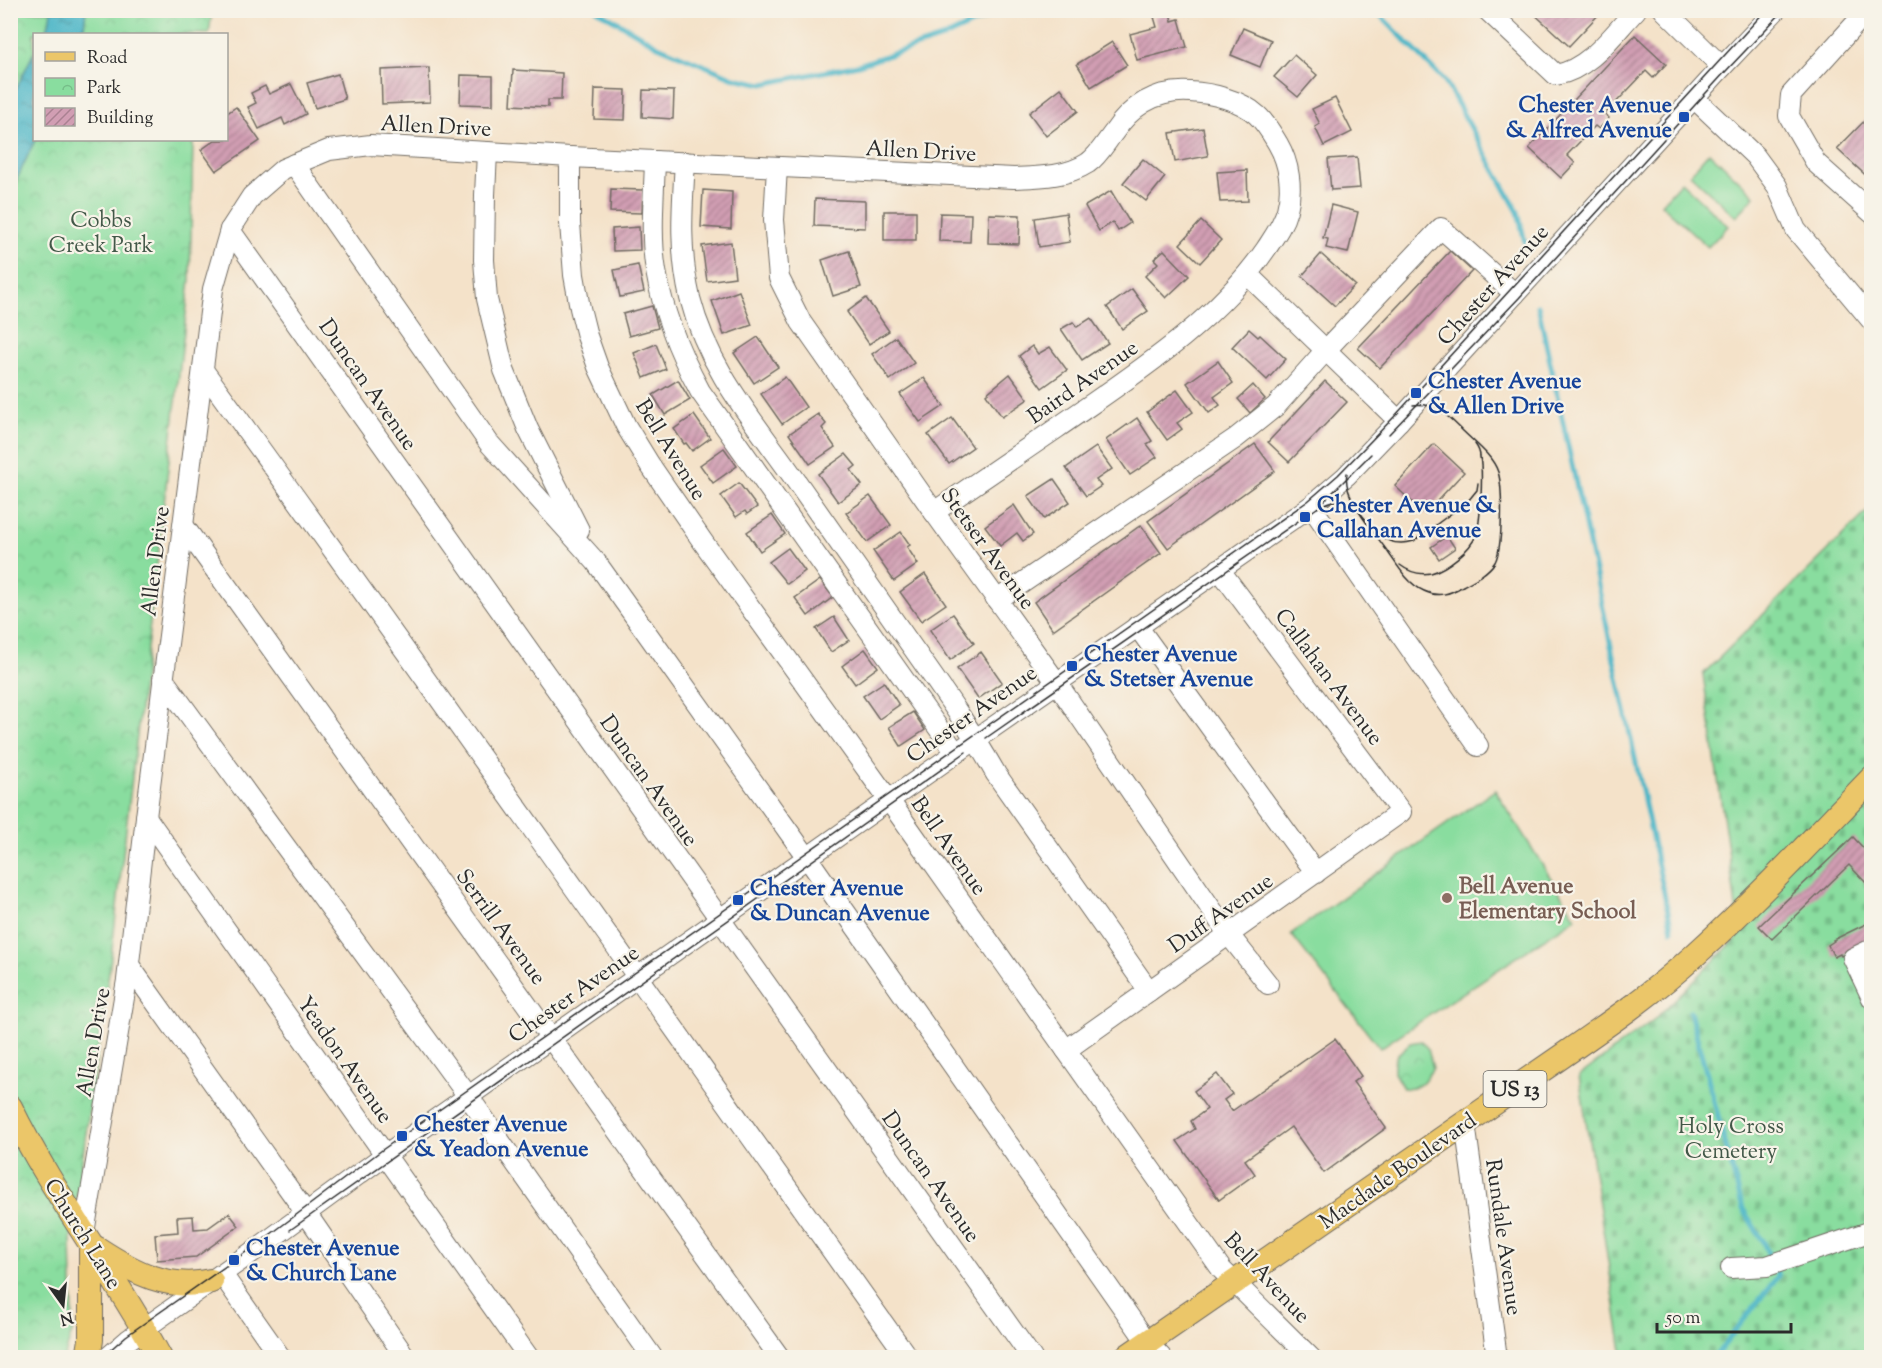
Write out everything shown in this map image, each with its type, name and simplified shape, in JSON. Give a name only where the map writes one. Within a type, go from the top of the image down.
[{"type":"main road","name":"Macdade Boulevard","points":[[1125,1358],[1154,1350],[1234,1282],[1609,1024],[1695,955],[1769,884],[1872,778]]},
{"type":"main road","name":"Church Lane","points":[[10,1107],[40,1164],[160,1358]]},
{"type":"main road","points":[[87,1239],[120,1264],[147,1277],[170,1284],[190,1285],[216,1277]]},
{"type":"main road","points":[[87,1239],[91,1341],[88,1358]]},
{"type":"street","points":[[1487,10],[1556,75],[1565,73],[1591,58],[1635,10]]},
{"type":"street","points":[[1664,10],[1722,67]]},
{"type":"street","name":"Chester Avenue","points":[[107,1358],[468,1096],[1311,506],[1346,476],[1399,421],[1776,10]]},
{"type":"street","points":[[1868,10],[1791,95],[1789,116],[1816,163],[1872,213]]},
{"type":"street","name":"Allen Drive","points":[[87,1239],[129,965],[213,289],[230,230],[252,195],[283,169],[329,150],[371,145],[1014,178],[1049,176],[1072,171],[1090,162],[1137,105],[1169,92],[1211,94],[1234,102],[1256,114],[1271,132],[1283,154],[1288,172],[1290,189],[1287,210],[1279,230],[1248,275]]},
{"type":"street","points":[[1694,98],[1755,156],[1777,186],[1796,230],[1872,321]]},
{"type":"street","points":[[487,152],[484,195],[486,290],[504,370],[551,477],[596,562]]},
{"type":"street","name":"Bell Avenue","points":[[570,157],[570,223],[574,274],[587,336],[610,396],[626,426],[657,475],[1222,1270],[1311,1358]]},
{"type":"street","points":[[655,161],[653,233],[656,271],[684,362],[700,391],[956,753]]},
{"type":"street","points":[[685,162],[681,227],[684,269],[690,299],[711,357],[739,403],[976,739],[996,774],[1149,991]]},
{"type":"street","points":[[294,164],[489,443],[596,562],[1154,1350]]},
{"type":"street","name":"Stetser Avenue","points":[[777,167],[774,220],[779,278],[801,322],[1057,683],[1229,935],[1268,984]]},
{"type":"street","points":[[997,600],[1236,438],[1276,406],[1441,228],[1515,294]]},
{"type":"street","name":"Duncan Avenue","points":[[230,230],[1032,1358]]},
{"type":"street","points":[[1248,275],[1399,421]]},
{"type":"street","name":"Baird Avenue","points":[[934,512],[1146,367],[1216,307],[1248,275]]},
{"type":"street","points":[[203,370],[323,534],[636,978],[908,1358]]},
{"type":"street","points":[[1311,506],[1478,746]]},
{"type":"street","name":"Serrill Avenue","points":[[183,525],[780,1358]]},
{"type":"street","name":"Callahan Avenue","points":[[1219,569],[1401,812]]},
{"type":"street","points":[[1137,626],[1316,873]]},
{"type":"street","points":[[163,679],[468,1096],[653,1358]]},
{"type":"street","name":"Duff Avenue","points":[[1066,1050],[1401,812]]},
{"type":"street","name":"Yeadon Avenue","points":[[146,817],[529,1358]]},
{"type":"street","points":[[1872,949],[1853,958],[1872,998]]},
{"type":"street","points":[[129,965],[406,1358]]},
{"type":"street","name":"Rundale Avenue","points":[[1465,1123],[1497,1358]]},
{"type":"street","points":[[1731,1268],[1775,1263],[1872,1231]]},
{"type":"street","points":[[216,1277],[281,1358]]},
{"type":"green space","name":"Cobbs Creek Park","points":[[10,11],[212,11],[209,33],[33,33],[33,141],[193,141],[190,280],[111,958],[71,1238],[73,1329],[64,1358],[10,1357]]},
{"type":"green space","points":[[1709,152],[1755,196],[1736,217],[1690,174]]},
{"type":"green space","points":[[1681,182],[1728,226],[1708,247],[1661,204]]},
{"type":"green space","name":"Holy Cross Cemetery","points":[[1871,508],[1871,1357],[1623,1357],[1579,1076],[1656,1018],[1740,935],[1703,674]]},
{"type":"green space","points":[[1495,790],[1576,918],[1380,1048],[1291,934]]},
{"type":"green space","points":[[1421,1041],[1428,1049],[1433,1068],[1417,1086],[1403,1088],[1394,1073],[1397,1055],[1410,1043]]},
{"type":"water","points":[[51,11],[86,11],[83,33],[44,33]]},
{"type":"water","points":[[33,54],[35,141],[11,192],[11,99]]},
{"type":"building","points":[[1530,10],[1599,10],[1601,12],[1569,46]]},
{"type":"building","points":[[1170,13],[1172,21],[1179,19],[1187,47],[1137,60],[1130,34],[1157,27],[1154,17]]},
{"type":"building","points":[[1243,28],[1271,40],[1260,67],[1231,55]]},
{"type":"building","points":[[1635,35],[1666,64],[1653,78],[1646,71],[1605,114],[1609,118],[1599,129],[1595,126],[1567,155],[1575,163],[1561,178],[1529,148]]},
{"type":"building","points":[[1112,42],[1127,65],[1091,87],[1077,64]]},
{"type":"building","points":[[1294,55],[1317,75],[1298,97],[1274,77]]},
{"type":"building","points":[[429,68],[430,102],[382,104],[381,70]]},
{"type":"building","points":[[513,70],[562,73],[561,100],[548,100],[548,107],[511,105]]},
{"type":"building","points":[[338,74],[345,99],[315,108],[307,83]]},
{"type":"building","points":[[461,75],[493,76],[493,105],[460,104]]},
{"type":"building","points":[[291,84],[306,114],[285,125],[282,118],[259,129],[248,107],[256,103],[251,93],[265,86],[269,94]]},
{"type":"building","points":[[1061,88],[1078,111],[1046,136],[1029,113]]},
{"type":"building","points":[[595,89],[626,90],[625,120],[594,119]]},
{"type":"building","points":[[643,90],[674,91],[673,119],[642,117]]},
{"type":"building","points":[[1335,98],[1352,132],[1324,146],[1315,127],[1320,124],[1312,109]]},
{"type":"building","points":[[236,107],[260,141],[216,171],[201,150],[214,141],[228,141],[228,113]]},
{"type":"building","points":[[1872,113],[1872,181],[1837,149]]},
{"type":"building","points":[[1203,128],[1208,156],[1175,162],[1170,133]]},
{"type":"building","points":[[1357,157],[1360,188],[1331,190],[1328,159]]},
{"type":"building","points":[[1143,159],[1165,177],[1146,201],[1123,183]]},
{"type":"building","points":[[1247,170],[1248,201],[1220,202],[1217,172]]},
{"type":"building","points":[[611,189],[643,190],[642,213],[610,212]]},
{"type":"building","points":[[703,190],[732,192],[731,229],[701,227]]},
{"type":"building","points":[[1111,191],[1130,223],[1118,231],[1113,222],[1099,231],[1085,206]]},
{"type":"building","points":[[815,199],[865,201],[865,228],[814,226]]},
{"type":"building","points":[[1331,205],[1358,212],[1348,253],[1326,248],[1328,239],[1323,238]]},
{"type":"building","points":[[884,211],[916,211],[916,240],[884,240]]},
{"type":"building","points":[[940,213],[971,214],[970,242],[939,241]]},
{"type":"building","points":[[1066,213],[1070,242],[1039,247],[1035,218]]},
{"type":"building","points":[[989,214],[1020,215],[1019,244],[988,243]]},
{"type":"building","points":[[1201,221],[1221,240],[1200,263],[1180,244]]},
{"type":"building","points":[[639,227],[640,250],[613,251],[612,229]]},
{"type":"building","points":[[731,242],[735,277],[707,281],[702,246]]},
{"type":"building","points":[[1164,250],[1189,276],[1166,298],[1145,276],[1158,263],[1154,259]]},
{"type":"building","points":[[849,251],[861,287],[833,296],[822,260]]},
{"type":"building","points":[[1450,251],[1472,271],[1380,368],[1358,348]]},
{"type":"building","points":[[1321,254],[1355,285],[1335,306],[1302,276]]},
{"type":"building","points":[[638,265],[644,292],[620,297],[614,270]]},
{"type":"building","points":[[1132,289],[1148,311],[1122,329],[1107,307]]},
{"type":"building","points":[[739,291],[752,325],[724,335],[712,301]]},
{"type":"building","points":[[866,298],[889,331],[869,344],[847,312]]},
{"type":"building","points":[[652,306],[658,328],[629,336],[623,314]]},
{"type":"building","points":[[1091,318],[1108,343],[1082,360],[1061,329],[1073,322],[1077,327]]},
{"type":"building","points":[[1249,329],[1258,337],[1260,335],[1286,359],[1267,380],[1232,347]]},
{"type":"building","points":[[758,337],[778,367],[754,383],[734,353]]},
{"type":"building","points":[[896,337],[914,363],[890,380],[872,354]]},
{"type":"building","points":[[656,344],[666,369],[644,378],[634,353]]},
{"type":"building","points":[[1032,346],[1038,354],[1050,347],[1067,370],[1042,388],[1019,356]]},
{"type":"building","points":[[1218,361],[1233,383],[1214,397],[1220,405],[1209,413],[1187,383]]},
{"type":"building","points":[[1010,374],[1028,399],[1002,417],[986,394]]},
{"type":"building","points":[[785,377],[806,407],[782,424],[761,394]]},
{"type":"building","points":[[924,378],[944,406],[920,422],[900,394]]},
{"type":"building","points":[[678,380],[690,400],[665,415],[653,395]]},
{"type":"building","points":[[1325,381],[1347,402],[1289,462],[1268,442]]},
{"type":"building","points":[[1253,385],[1265,399],[1250,413],[1238,399]]},
{"type":"building","points":[[1177,390],[1193,412],[1177,423],[1182,429],[1167,440],[1147,412]]},
{"type":"building","points":[[818,414],[826,424],[822,428],[835,447],[810,464],[789,434]]},
{"type":"building","points":[[694,415],[710,438],[692,451],[674,429]]},
{"type":"building","points":[[952,418],[973,447],[949,464],[928,435]]},
{"type":"building","points":[[1137,418],[1152,441],[1147,444],[1157,457],[1130,475],[1106,440]]},
{"type":"building","points":[[1255,444],[1275,471],[1168,548],[1148,521]]},
{"type":"building","points":[[1434,444],[1464,472],[1425,514],[1395,486]]},
{"type":"building","points":[[1096,447],[1112,469],[1096,480],[1101,486],[1086,496],[1066,468]]},
{"type":"building","points":[[724,448],[737,466],[713,483],[700,465]]},
{"type":"building","points":[[846,454],[856,466],[851,470],[862,485],[838,502],[818,474]]},
{"type":"building","points":[[1054,479],[1070,502],[1044,519],[1028,496]]},
{"type":"building","points":[[739,483],[757,507],[747,514],[745,511],[736,517],[721,496]]},
{"type":"building","points":[[870,496],[891,525],[867,542],[846,513]]},
{"type":"building","points":[[1014,505],[1033,534],[1023,541],[1017,533],[1000,546],[985,526]]},
{"type":"building","points":[[772,515],[785,534],[760,551],[747,532]]},
{"type":"building","points":[[1141,525],[1161,553],[1053,630],[1034,602]]},
{"type":"building","points":[[901,532],[910,545],[907,547],[918,564],[894,581],[873,551]]},
{"type":"building","points":[[1447,536],[1455,548],[1439,559],[1431,547]]},
{"type":"building","points":[[788,548],[805,571],[787,584],[769,562]]},
{"type":"building","points":[[925,574],[946,604],[921,621],[900,592]]},
{"type":"building","points":[[820,580],[833,597],[808,616],[795,598]]},
{"type":"building","points":[[953,614],[974,643],[950,660],[930,630]]},
{"type":"building","points":[[834,617],[849,640],[831,652],[816,629]]},
{"type":"building","points":[[865,649],[878,667],[855,684],[842,666]]},
{"type":"building","points":[[981,652],[1002,682],[978,699],[957,669]]},
{"type":"building","points":[[884,682],[899,705],[879,719],[863,696]]},
{"type":"building","points":[[913,712],[925,730],[901,746],[889,727]]},
{"type":"building","points":[[1853,837],[1872,857],[1872,882],[1868,885],[1849,865],[1772,939],[1759,926]]},
{"type":"building","points":[[1872,921],[1872,941],[1834,957],[1828,945],[1833,940]]},
{"type":"building","points":[[1335,1039],[1361,1076],[1353,1082],[1386,1128],[1324,1173],[1291,1127],[1245,1160],[1255,1174],[1219,1200],[1177,1141],[1195,1129],[1191,1121],[1207,1109],[1194,1091],[1217,1074],[1232,1094],[1224,1100],[1232,1111]]},
{"type":"building","points":[[229,1213],[239,1226],[196,1257],[157,1260],[155,1234],[178,1232],[177,1217],[193,1216],[194,1229],[208,1228]]},
{"type":"waterway","points":[[597,10],[658,46],[734,78],[763,84],[858,65],[942,38],[1002,10]]},
{"type":"waterway","points":[[1375,10],[1445,81],[1518,212],[1526,247]]},
{"type":"waterway","points":[[1538,306],[1672,930]]},
{"type":"waterway","points":[[1690,1012],[1743,1209],[1771,1260]]},
{"type":"waterway","points":[[1714,1358],[1778,1276],[1775,1268]]},
{"type":"tram line","points":[[101,1358],[126,1336],[263,1240],[382,1150],[1308,501],[1338,475],[1394,417],[1766,10]]},
{"type":"tram line","points":[[1389,434],[1519,298],[1784,10]]},
{"type":"tram line","points":[[1347,473],[1349,492],[1359,512],[1402,572],[1418,588],[1439,595],[1449,593],[1489,570],[1495,562],[1500,544],[1501,490],[1498,472],[1492,460],[1447,415],[1435,408],[1413,405]]},
{"type":"tram line","points":[[1400,565],[1415,572],[1431,573],[1457,558],[1473,541],[1479,519],[1481,485],[1480,453],[1475,444]]},
{"type":"tram line","points":[[1322,503],[1371,454]]},
{"type":"tram line","points":[[1379,535],[1396,543],[1414,541],[1468,501],[1477,490],[1478,483]]},
{"type":"tram line","points":[[986,738],[1317,508],[1333,501],[1344,501],[1355,507],[1366,520]]},
{"type":"tram line","points":[[290,1230],[966,752]]},
{"type":"place","name":"Chester Avenue & Alfred Avenue","points":[[1684,117]]},
{"type":"place","name":"Chester Avenue & Allen Drive","points":[[1416,393]]},
{"type":"place","name":"Chester Avenue & Callahan Avenue","points":[[1305,517]]},
{"type":"place","name":"Chester Avenue & Stetser Avenue","points":[[1072,666]]},
{"type":"place","name":"Bell Avenue Elementary School","points":[[1447,898]]},
{"type":"place","name":"Chester Avenue & Duncan Avenue","points":[[738,900]]},
{"type":"place","name":"Chester Avenue & Yeadon Avenue","points":[[402,1136]]},
{"type":"place","name":"Chester Avenue & Church Lane","points":[[234,1260]]}]
